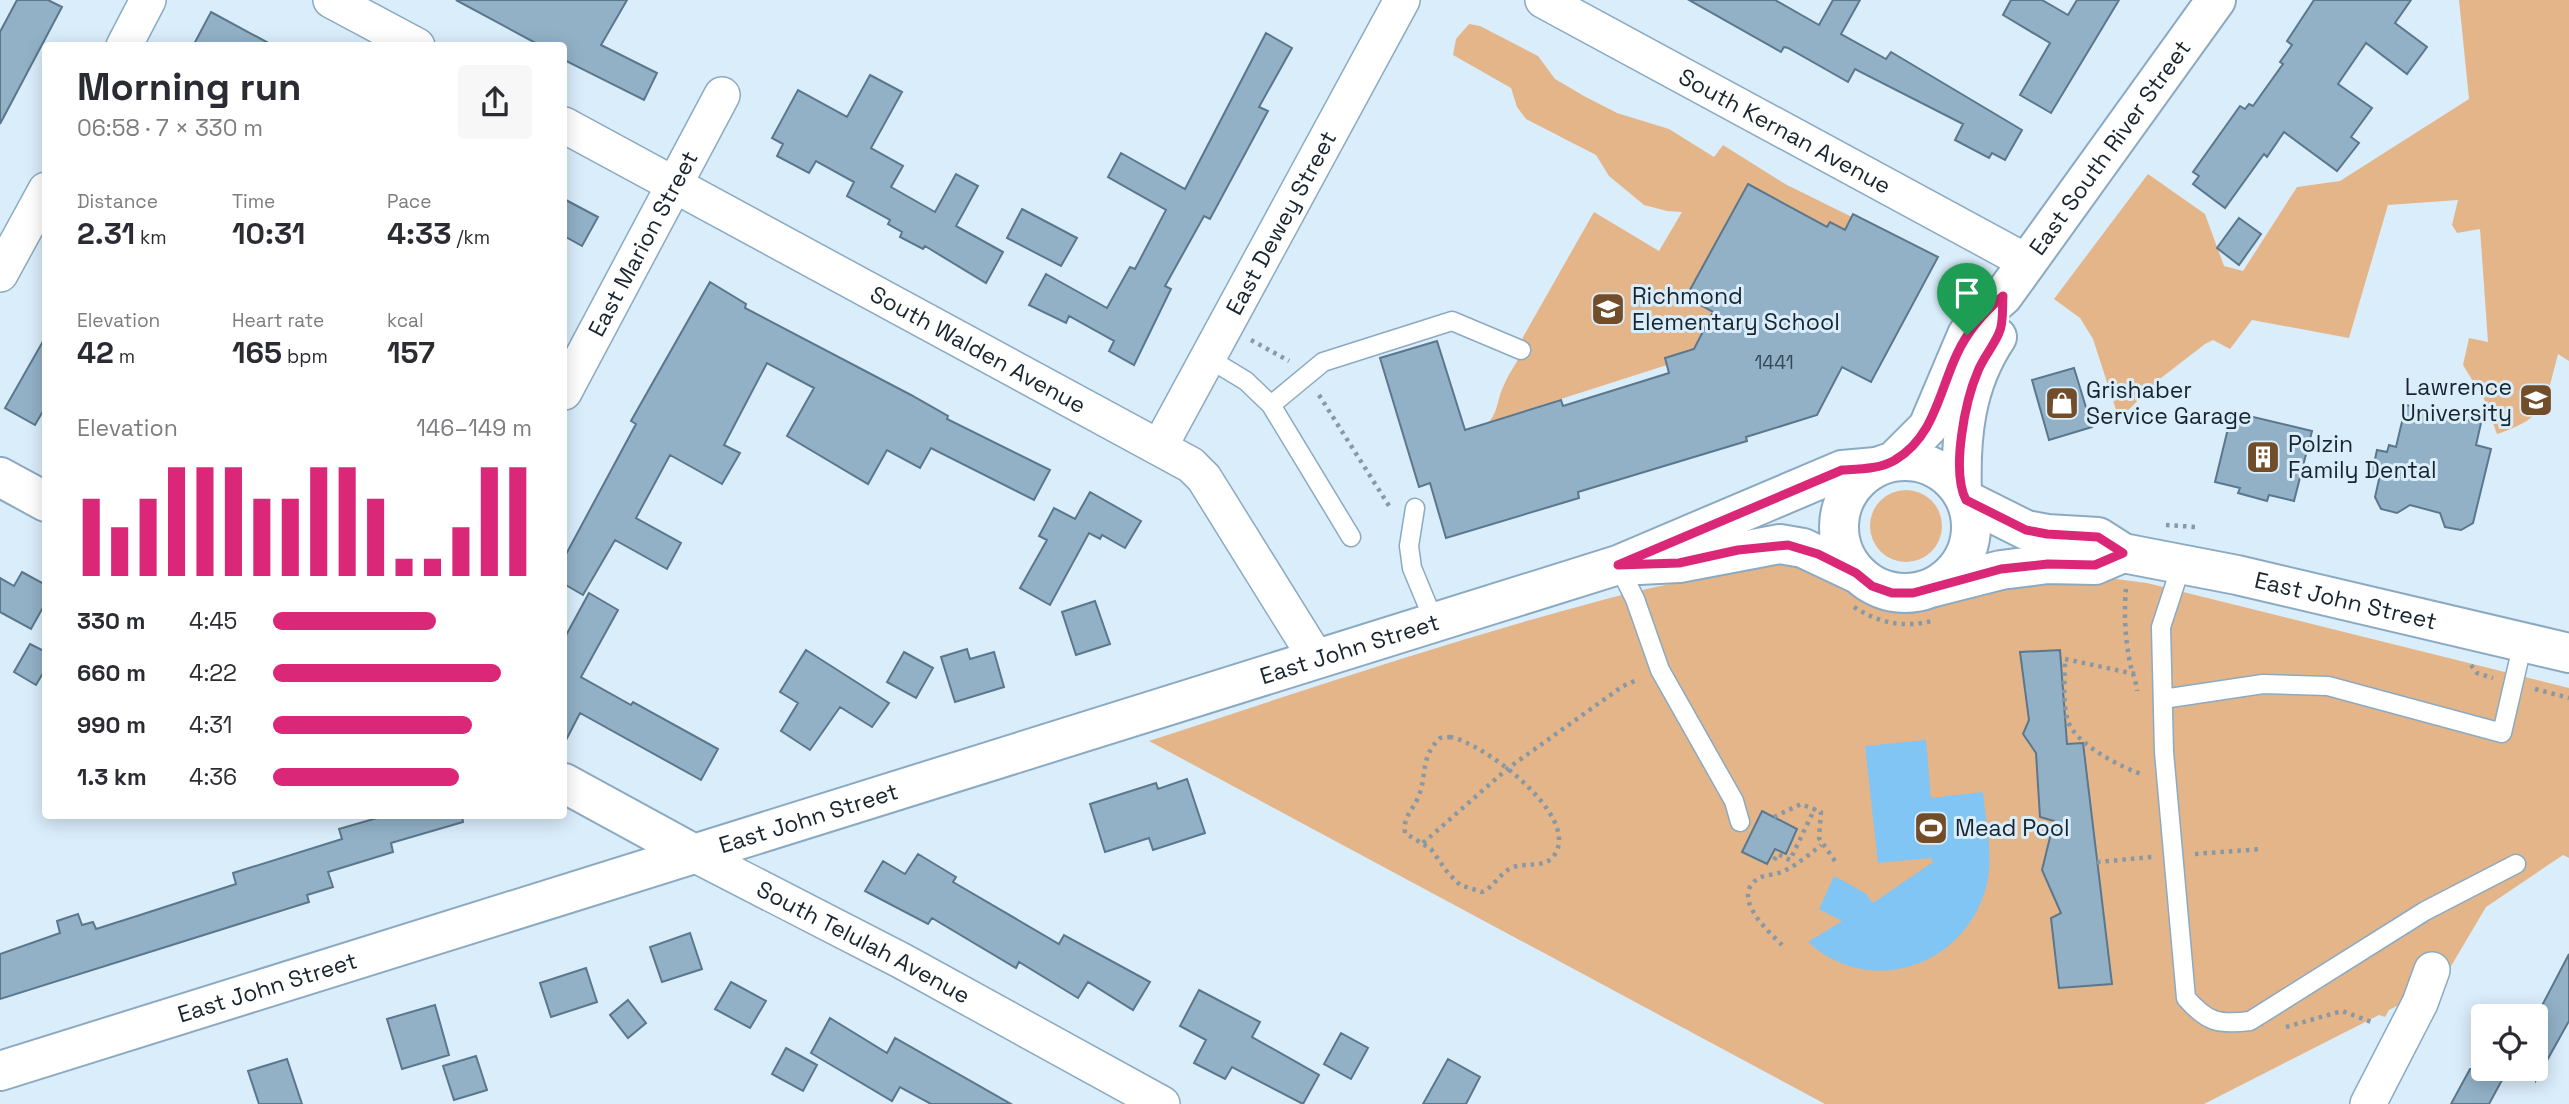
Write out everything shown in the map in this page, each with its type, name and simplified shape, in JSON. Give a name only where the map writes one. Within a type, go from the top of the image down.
[{"type":"street","points":[[126,42],[148,0]]},
{"type":"street","points":[[331,0],[410,42]]},
{"type":"street","name":"East Dewey Street","points":[[1160,446],[1402,0]]},
{"type":"street","name":"South Kernan Avenue","points":[[1543,0],[2027,262]]},
{"type":"street","name":"East South River Street","points":[[1885,464],[1928,427],[1967,335],[1980,316],[2003,296],[2216,0]]},
{"type":"street","name":"East Marion Street","points":[[567,386],[722,94]]},
{"type":"street","name":"South Walden Avenue","points":[[567,127],[1191,465],[1204,478],[1316,658]]},
{"type":"street","points":[[0,274],[42,197]]},
{"type":"street","points":[[1933,588],[1950,576],[1963,560],[1970,540],[1971,520],[1964,496],[1961,446],[1965,414],[1977,374],[2000,332],[2003,296]]},
{"type":"street","points":[[1964,496],[1950,477],[1934,467],[1915,460],[1885,464],[1858,479],[1846,495],[1839,515],[1838,536],[1844,556],[1856,573],[1872,586],[1892,593],[1913,593],[2001,569],[2048,564],[2095,565],[2124,571]]},
{"type":"street","name":"East John Street","points":[[0,1071],[1618,565],[1842,470],[1885,464]]},
{"type":"street","points":[[0,477],[42,500]]},
{"type":"street","name":"East John Street","points":[[1964,496],[2026,530],[2098,537],[2124,571],[2182,564],[2569,653]]},
{"type":"street","name":"East John Street","points":[[1618,565],[1679,563],[1780,544],[1818,554],[1856,573]]},
{"type":"street","name":"South Telulah Avenue","points":[[567,785],[694,854],[902,961],[1162,1104]]},
{"type":"street","points":[[2368,1104],[2404,1036],[2432,970]]},
{"type":"lane","points":[[1271,405],[1323,362],[1451,321],[1521,349]]},
{"type":"lane","points":[[1208,358],[1246,381],[1271,405],[1351,537]]},
{"type":"lane","points":[[1415,508],[1409,546],[1412,568],[1434,621]]},
{"type":"lane","points":[[2182,564],[2161,627],[2165,763],[2186,998],[2201,1015],[2224,1024],[2250,1021],[2425,911],[2516,864]]},
{"type":"lane","points":[[1618,565],[1635,599],[1660,670],[1734,801],[1740,822]]},
{"type":"lane","points":[[2163,699],[2263,684],[2328,686],[2502,733],[2523,642]]},
{"type":"path","points":[[1226,325],[1303,369],[1394,513],[1415,508]]},
{"type":"path","points":[[2124,571],[2123,612],[2138,700]]},
{"type":"path","points":[[2135,675],[2065,659],[2068,721],[2080,737],[2107,758],[2144,776]]},
{"type":"path","points":[[1423,843],[1507,769],[1623,687],[1660,670]]},
{"type":"path","points":[[1440,738],[1462,739],[1507,769],[1535,794],[1555,821],[1559,841],[1555,853],[1547,862],[1511,868],[1490,889],[1482,892],[1460,885],[1423,843],[1405,833],[1404,825],[1418,799],[1424,760],[1440,738]]},
{"type":"path","points":[[2143,763],[2146,789]]},
{"type":"path","points":[[1774,817],[1801,804],[1815,808],[1822,818],[1819,828],[1822,845],[1835,861]]},
{"type":"path","points":[[1774,860],[1778,854],[1790,860],[1815,808]]},
{"type":"path","points":[[2151,844],[2154,870]]},
{"type":"path","points":[[1782,945],[1753,913],[1748,901],[1751,888],[1758,879],[1783,872],[1822,845]]},
{"type":"path","points":[[2194,854],[2262,849]]},
{"type":"path","points":[[2097,862],[2153,857]]},
{"type":"path","points":[[2284,1028],[2342,1011],[2404,1036]]},
{"type":"shaded area","points":[[2459,0],[2569,0],[2569,361],[2558,354],[2542,406],[2526,421],[2497,434],[2484,399],[2463,365],[2469,338],[2488,342],[2480,229],[2457,233],[2452,225],[2458,200],[2388,205],[2349,338],[2252,320],[2230,349],[2213,340],[2205,344],[2161,378],[2119,419],[2093,339],[2080,318],[2054,299],[2148,174],[2205,214],[2224,266],[2243,271],[2297,187],[2340,181],[2469,99]]},
{"type":"shaded area","points":[[1469,24],[1480,26],[1538,56],[1555,79],[1617,113],[1669,129],[1714,157],[1723,145],[1787,185],[1852,217],[1845,230],[1827,227],[1748,184],[1686,297],[1713,312],[1694,349],[1666,357],[1667,365],[1489,422],[1518,359],[1523,337],[1594,212],[1659,251],[1682,212],[1644,205],[1609,176],[1596,155],[1526,119],[1517,107],[1511,88],[1453,55],[1456,39]]},
{"type":"shaded area","points":[[1913,490],[1932,500],[1940,512],[1940,540],[1932,552],[1920,560],[1899,562],[1880,552],[1872,540],[1870,519],[1880,500],[1892,492]]},
{"type":"shaded area","points":[[1792,561],[1834,577],[1867,600],[1903,607],[1937,602],[1992,585],[2093,576],[2147,583],[2569,688],[2569,858],[2563,855],[2486,907],[2441,983],[2389,1010],[2385,1017],[2379,1015],[2204,1104],[1825,1104],[1149,741],[1379,666],[1552,614],[1655,587]]},
{"type":"water","name":"Mead Pool","points":[[1926,740],[1931,798],[1983,792],[1989,865],[1986,888],[1974,916],[1957,938],[1936,955],[1911,966],[1885,971],[1858,968],[1832,959],[1808,942],[1842,921],[1819,909],[1834,876],[1865,893],[1873,903],[1933,862],[1931,858],[1878,863],[1865,746]]},
{"type":"building","points":[[17,0],[48,0],[62,7],[0,124],[0,32]]},
{"type":"building","points":[[456,0],[627,0],[601,45],[657,73],[644,100],[567,62],[567,42],[534,42]]},
{"type":"building","points":[[1689,0],[1775,0],[1819,25],[1833,0],[1860,0],[1841,34],[1886,59],[1891,52],[2022,130],[2005,160],[1992,153],[1989,158],[1955,140],[1963,124],[1855,69],[1848,82],[1788,48],[1784,47],[1781,52]]},
{"type":"building","points":[[2011,0],[2042,0],[2068,15],[2077,0],[2119,0],[2051,113],[2020,95],[2050,43],[2003,15]]},
{"type":"building","points":[[2314,0],[2411,0],[2395,23],[2427,47],[2407,74],[2366,43],[2338,84],[2372,108],[2351,137],[2359,143],[2337,171],[2284,132],[2267,157],[2264,154],[2225,208],[2193,184],[2199,176],[2193,172],[2240,106],[2245,109],[2249,104],[2253,106],[2283,64],[2280,62],[2292,45],[2287,41]]},
{"type":"building","points":[[211,12],[267,42],[195,42]]},
{"type":"building","points":[[1266,33],[1292,48],[1259,107],[1268,111],[1210,219],[1204,216],[1165,286],[1171,289],[1134,365],[1109,351],[1114,341],[1069,316],[1066,323],[1029,305],[1046,274],[1107,308],[1130,267],[1135,269],[1166,210],[1108,177],[1121,153],[1185,189]]},
{"type":"building","points":[[870,75],[902,92],[871,148],[903,166],[891,187],[935,212],[956,174],[978,186],[956,226],[1003,252],[986,283],[925,246],[923,249],[900,237],[902,232],[888,224],[890,220],[847,196],[854,182],[816,161],[809,173],[777,156],[783,144],[772,138],[798,90],[847,117]]},
{"type":"building","points":[[1748,184],[1827,227],[1830,222],[1845,230],[1853,214],[1938,257],[1871,382],[1842,367],[1817,415],[1746,437],[1747,441],[1578,492],[1579,498],[1446,538],[1430,483],[1419,487],[1380,358],[1437,341],[1465,430],[1561,400],[1563,406],[1669,373],[1665,358],[1694,349],[1713,312],[1686,297]]},
{"type":"building","points":[[567,201],[598,217],[582,246],[567,238]]},
{"type":"building","points":[[1022,209],[1077,238],[1061,266],[1007,238]]},
{"type":"building","points":[[2239,218],[2261,234],[2239,265],[2217,248]]},
{"type":"building","points":[[710,282],[746,304],[745,308],[911,395],[948,416],[947,419],[1050,470],[1034,500],[931,448],[920,468],[887,450],[868,484],[787,436],[814,388],[767,363],[724,445],[740,453],[722,484],[670,455],[636,518],[681,543],[667,569],[615,540],[583,595],[567,586],[567,552],[636,424],[631,421]]},
{"type":"building","points":[[42,343],[42,413],[35,425],[5,408]]},
{"type":"building","name":"Grishaber Service Garage","points":[[2074,368],[2092,427],[2049,440],[2032,380]]},
{"type":"building","points":[[2406,405],[2481,423],[2476,445],[2491,449],[2473,523],[2461,530],[2445,527],[2440,513],[2410,505],[2397,513],[2381,509],[2375,497],[2380,475],[2372,473],[2377,450],[2387,452],[2389,445],[2396,447]]},
{"type":"building","name":"Polzin Family Dental","points":[[2232,412],[2312,431],[2294,501],[2269,495],[2267,501],[2238,493],[2240,488],[2215,482]]},
{"type":"building","points":[[1090,492],[1141,521],[1125,548],[1102,535],[1100,539],[1089,533],[1050,605],[1020,588],[1047,540],[1039,536],[1054,508],[1075,519]]},
{"type":"building","points":[[22,572],[42,583],[42,609],[31,629],[0,612],[0,578],[14,586]]},
{"type":"building","points":[[589,593],[618,610],[581,677],[718,749],[701,780],[580,713],[567,738],[567,633]]},
{"type":"building","points":[[1095,601],[1110,644],[1076,655],[1062,612]]},
{"type":"building","points":[[30,644],[42,650],[42,675],[36,685],[14,672]]},
{"type":"building","points":[[967,649],[970,659],[994,652],[1004,687],[955,702],[941,657]]},
{"type":"building","points":[[806,650],[889,703],[872,727],[840,707],[810,750],[781,731],[798,703],[780,692]]},
{"type":"building","points":[[2060,650],[2067,744],[2083,743],[2112,984],[2059,988],[2051,918],[2061,913],[2042,870],[2054,821],[2040,817],[2036,753],[2023,734],[2029,720],[2020,652]]},
{"type":"building","points":[[904,652],[933,668],[916,698],[887,682]]},
{"type":"building","points":[[1187,779],[1205,833],[1153,850],[1149,838],[1105,852],[1090,804],[1156,783],[1158,789]]},
{"type":"building","points":[[1762,811],[1797,829],[1786,854],[1775,849],[1767,864],[1742,852]]},
{"type":"building","points":[[374,819],[462,819],[463,822],[391,843],[393,852],[328,872],[333,887],[307,895],[309,902],[0,999],[0,954],[60,933],[57,921],[78,914],[82,925],[93,922],[96,929],[236,884],[233,873],[342,839],[339,829]]},
{"type":"building","points":[[918,854],[956,877],[953,882],[1059,944],[1064,935],[1150,982],[1133,1010],[1088,982],[1078,998],[1019,962],[1016,968],[932,918],[928,924],[865,891],[883,861],[905,874]]},
{"type":"building","points":[[690,933],[702,969],[662,982],[650,947]]},
{"type":"building","points":[[2569,954],[2569,1021],[2548,1059],[2548,1004],[2543,1004]]},
{"type":"building","points":[[586,968],[597,1002],[551,1017],[540,983]]},
{"type":"building","points":[[731,982],[766,1001],[750,1028],[715,1009]]},
{"type":"building","points":[[1199,990],[1260,1022],[1252,1037],[1319,1075],[1303,1104],[1232,1067],[1225,1079],[1194,1063],[1206,1040],[1180,1026]]},
{"type":"building","points":[[628,1000],[646,1023],[628,1038],[610,1015]]},
{"type":"building","points":[[435,1005],[449,1055],[402,1069],[387,1019]]},
{"type":"building","points":[[830,1018],[887,1053],[895,1038],[1011,1104],[931,1104],[900,1087],[892,1101],[811,1053]]},
{"type":"building","points":[[1341,1033],[1368,1048],[1351,1079],[1324,1064]]},
{"type":"building","points":[[786,1048],[817,1065],[803,1091],[772,1074]]},
{"type":"building","points":[[476,1056],[487,1090],[454,1100],[443,1066]]},
{"type":"building","points":[[287,1059],[302,1104],[259,1104],[248,1071]]},
{"type":"building","points":[[1448,1059],[1480,1077],[1466,1104],[1423,1104]]},
{"type":"building","points":[[2470,1069],[2471,1081],[2501,1081],[2489,1104],[2451,1104]]},
{"type":"place","name":"Richmond Elementary School","points":[[1608,309]]},
{"type":"place","name":"Lawrence University","points":[[2536,400]]},
{"type":"place","name":"Grishaber Service Garage","points":[[2062,403]]},
{"type":"place","name":"Polzin Family Dental","points":[[2263,457]]},
{"type":"place","name":"Mead Pool","points":[[1931,828]]},
{"type":"route","points":[[2003,296],[2000,332],[1977,374],[1965,414],[1961,470],[1962,492],[1966,500],[2026,530],[2098,537],[2123,553],[2095,565],[2048,564],[2001,569],[1913,593],[1892,593],[1872,586],[1856,573],[1818,554],[1780,544],[1679,563],[1618,565],[1842,470],[1876,467],[1895,460],[1928,427],[1955,356],[1967,335],[1980,316],[2003,296]]}]
